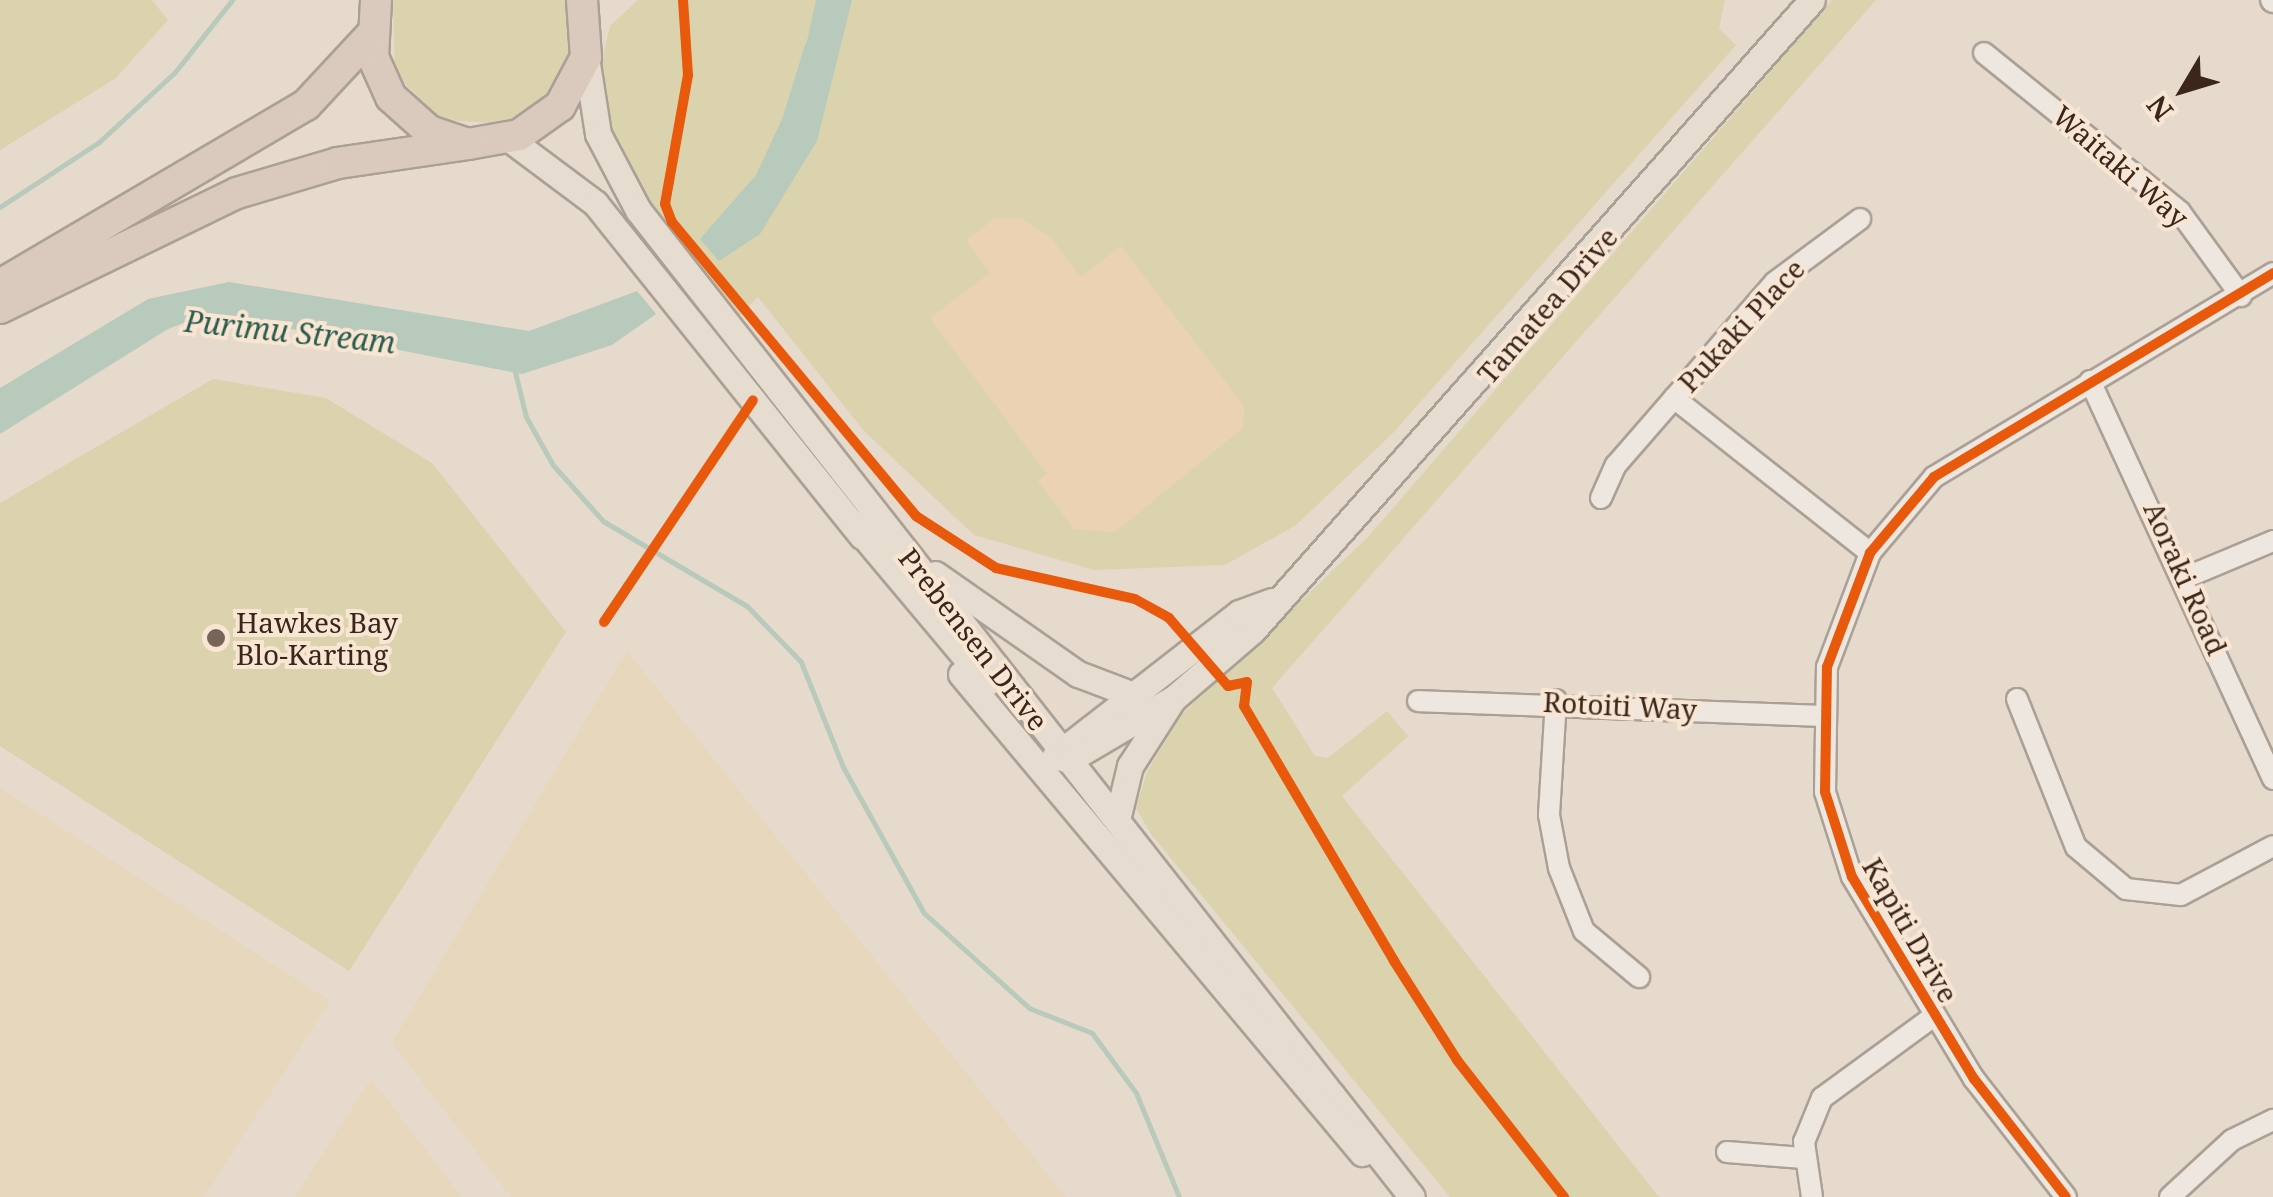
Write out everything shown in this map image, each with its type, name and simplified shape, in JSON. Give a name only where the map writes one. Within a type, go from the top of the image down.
[{"type":"highway","points":[[0,308],[237,193],[338,163],[508,138],[550,117],[586,56],[585,13],[608,0]]},
{"type":"highway","points":[[373,12],[376,69],[399,108],[468,144]]},
{"type":"highway","points":[[0,285],[306,106],[373,12]]},
{"type":"main road","name":"Tamatea Drive","points":[[1065,756],[1174,698],[1253,630],[1272,601],[1514,345],[1812,0]]},
{"type":"main road","name":"Prebensen Drive","points":[[586,56],[598,134],[627,194],[1412,1197]]},
{"type":"main road","name":"Prebensen Drive","points":[[508,138],[595,202],[852,522],[1037,771],[1294,1082],[1403,1197]]},
{"type":"main road","points":[[852,522],[1026,730],[1065,756],[1069,782],[1294,1082]]},
{"type":"main road","points":[[894,537],[1014,631],[1131,694]]},
{"type":"main road","name":"Tamatea Drive","points":[[1065,756],[1131,694],[1240,613],[1272,601]]},
{"type":"main road","points":[[1117,820],[1130,766],[1174,698]]},
{"type":"street","name":"Waitaki Way","points":[[1984,53],[2180,212],[2241,296]]},
{"type":"street","name":"Pukaki Place","points":[[1601,498],[1616,465],[1793,264],[1860,220]]},
{"type":"street","name":"Kapiti Drive","points":[[2066,1197],[1934,1016],[1835,837],[1822,716],[1834,637],[1870,553],[1970,447],[2241,296],[2273,273]]},
{"type":"street","name":"Aoraki Road","points":[[2090,382],[2187,576],[2273,779]]},
{"type":"street","name":"Pukaki Place","points":[[1674,398],[1870,553]]},
{"type":"street","points":[[2187,576],[2273,541]]},
{"type":"street","points":[[2016,699],[2076,847],[2126,889],[2182,895],[2273,846]]},
{"type":"street","points":[[1556,700],[1548,815],[1559,868],[1584,931],[1639,977]]},
{"type":"street","name":"Rotoiti Way","points":[[1418,701],[1556,700],[1822,716]]},
{"type":"street","points":[[1812,1197],[1804,1158],[1810,1120],[1836,1081],[1934,1016]]},
{"type":"street","points":[[2170,1197],[2232,1140],[2273,1120]]},
{"type":"street","points":[[1728,1152],[1804,1158]]},
{"type":"shaded area","points":[[0,0],[152,0],[168,20],[116,78],[0,150]]},
{"type":"shaded area","points":[[393,0],[567,0],[570,63],[547,101],[508,124],[442,120],[395,74]]},
{"type":"shaded area","points":[[638,0],[1725,0],[1719,29],[1736,45],[1392,434],[1296,525],[1225,565],[1094,570],[974,535],[864,431],[758,297],[737,318],[639,197],[607,121],[601,66],[610,26]]},
{"type":"shaded area","points":[[816,0],[852,0],[817,141],[760,234],[719,261],[700,239],[756,175],[797,87]]},
{"type":"shaded area","points":[[1832,0],[1876,0],[1272,688],[1315,756],[1328,758],[1387,711],[1408,736],[1342,796],[1659,1197],[1450,1197],[1151,834],[1136,808],[1147,772],[1180,716],[1368,537]]},
{"type":"shaded area","points":[[229,282],[529,331],[637,291],[656,314],[612,345],[522,374],[209,313],[168,329],[0,434],[0,388],[148,299]]},
{"type":"shaded area","points":[[213,379],[326,398],[432,463],[566,632],[349,971],[0,746],[0,503]]},
{"type":"shaded area","points":[[627,651],[1066,1197],[511,1197],[392,1043]]},
{"type":"shaded area","points":[[0,788],[330,1001],[204,1197],[0,1197]]},
{"type":"shaded area","points":[[371,1078],[462,1197],[295,1197]]},
{"type":"sand","points":[[995,218],[1023,219],[1051,238],[1081,277],[1121,246],[1244,406],[1243,428],[1115,532],[1074,529],[1038,481],[1047,474],[930,318],[990,273],[966,240]]},
{"type":"waterway","points":[[0,207],[99,142],[175,72],[232,0]]},
{"type":"waterway","name":"Purimu Stream","points":[[785,116],[807,45]]},
{"type":"waterway","name":"Purimu Stream","points":[[191,317],[250,323]]},
{"type":"waterway","points":[[514,368],[526,417],[553,465],[603,521],[747,606],[801,662],[843,767],[924,913],[1029,1008],[1092,1033],[1136,1093],[1179,1197]]},
{"type":"cycle path","points":[[683,0],[688,75],[665,204],[672,222],[916,516],[996,568],[1135,599],[1169,618],[1228,686],[1247,682],[1244,706],[1394,961],[1457,1060],[1564,1197]]},
{"type":"cycle path","points":[[2066,1197],[1974,1079],[1852,877],[1825,792],[1827,667],[1870,553],[1934,477],[2273,273]]},
{"type":"cycle path","points":[[604,622],[753,400]]},
{"type":"place","name":"Hawkes Bay Blo-Karting","points":[[216,638]]}]
